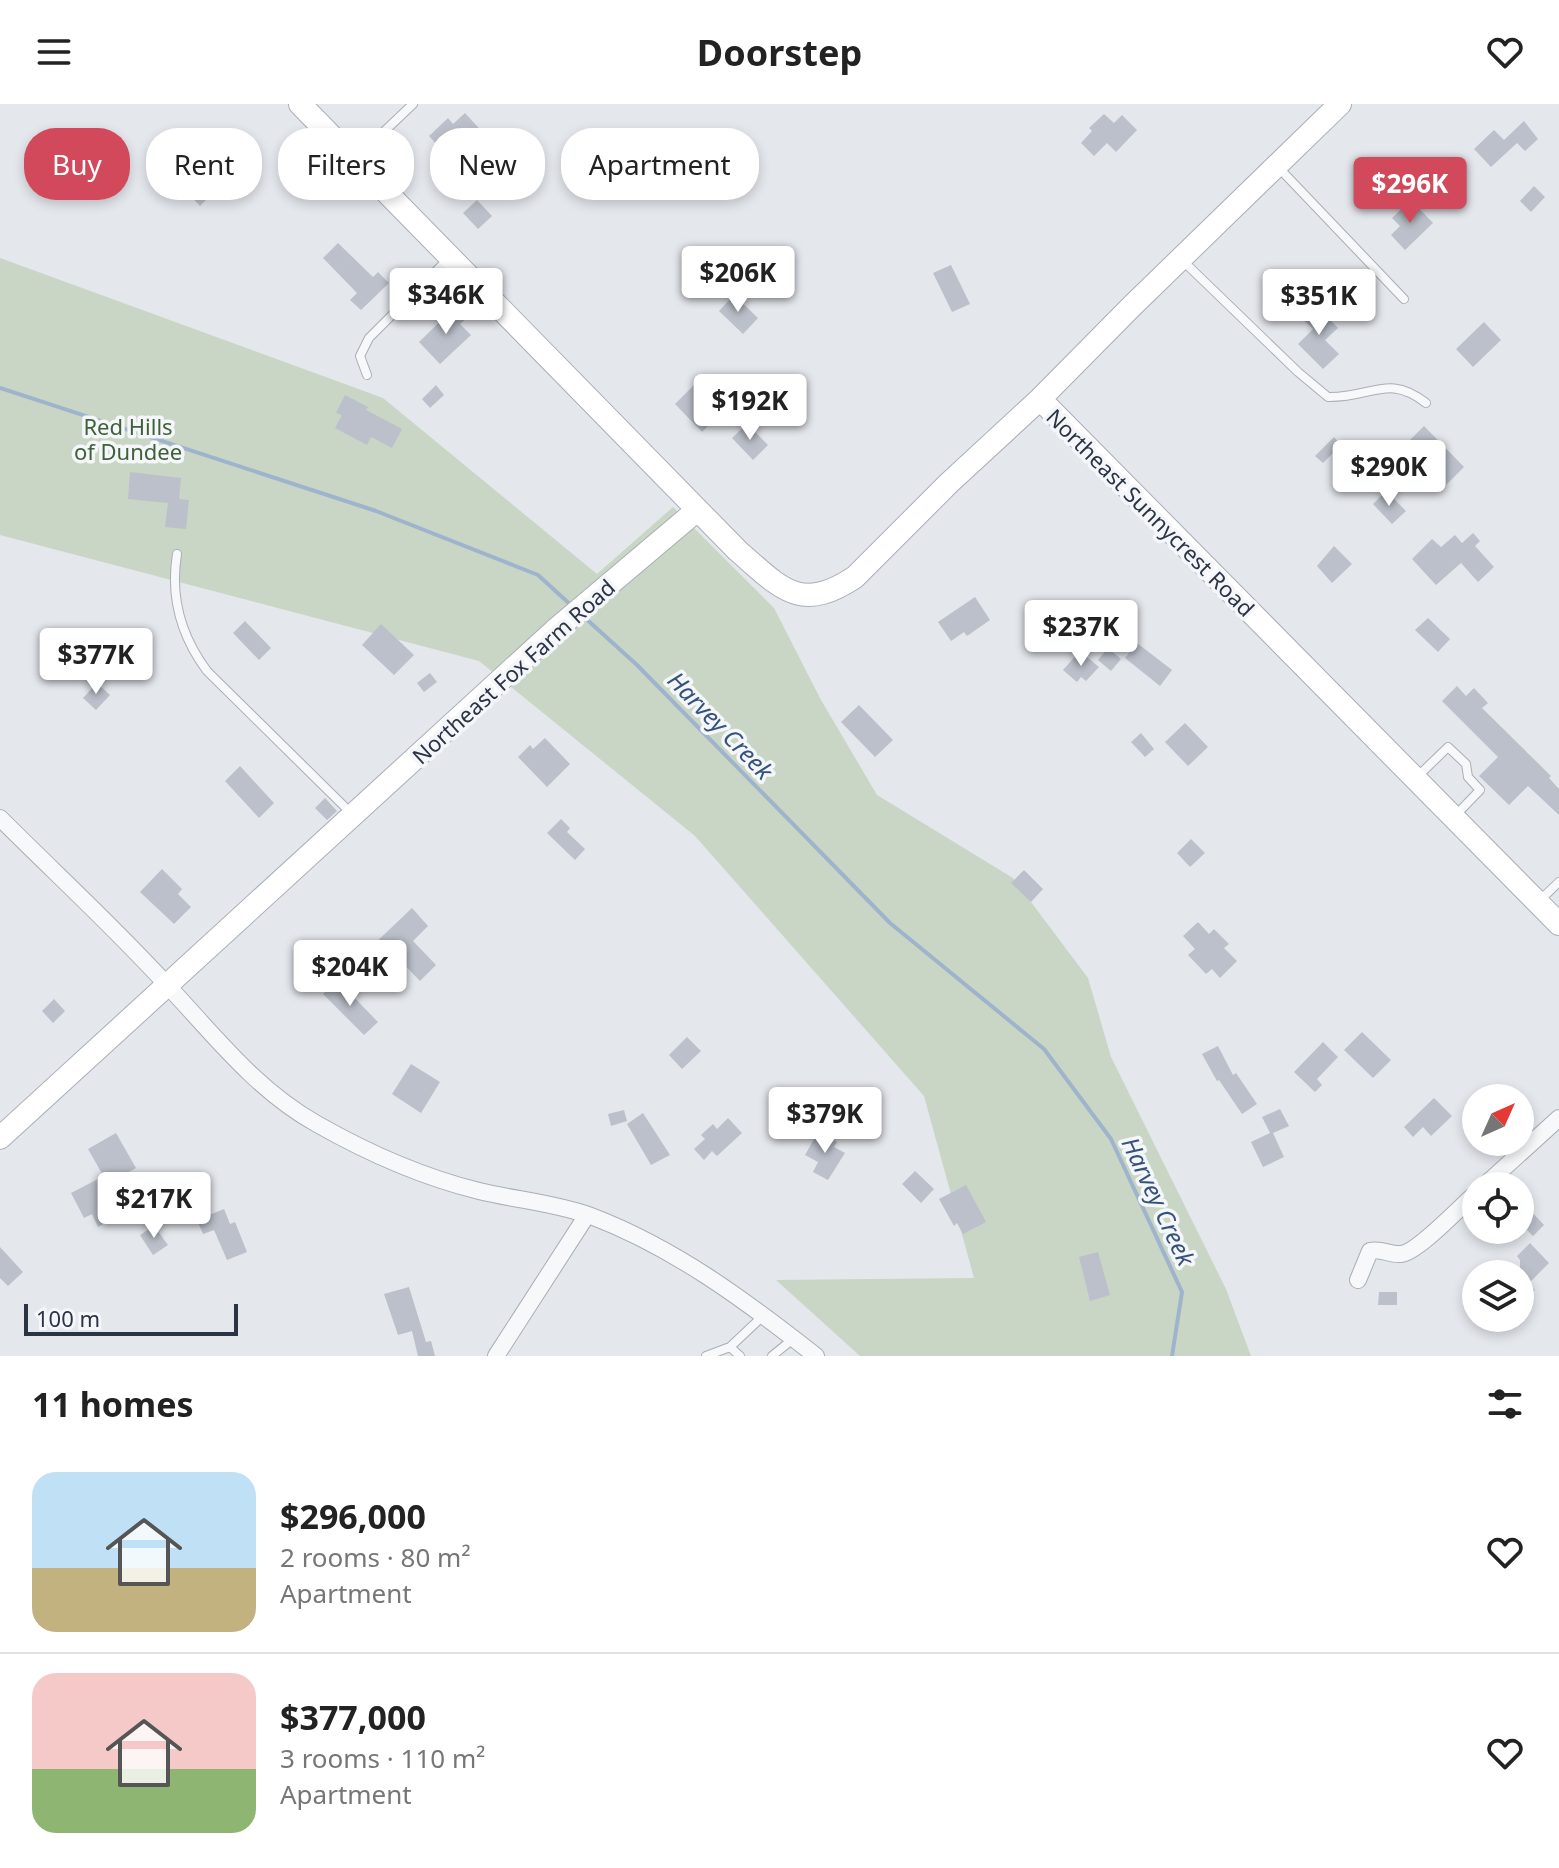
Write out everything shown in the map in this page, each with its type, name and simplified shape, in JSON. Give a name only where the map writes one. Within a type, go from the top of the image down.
[{"type":"street","points":[[300,104],[324,128]]},
{"type":"street","name":"Northeast Sunnycrest Road","points":[[1340,104],[1040,399],[1559,924]]},
{"type":"street","points":[[394,200],[696,511],[770,579],[790,592],[811,597],[824,594],[855,577],[949,483],[1040,399]]},
{"type":"street","name":"Northeast Fox Farm Road","points":[[0,1138],[554,631],[696,511]]},
{"type":"street","points":[[0,818],[167,984],[242,1066],[313,1122],[424,1176],[587,1215],[625,1230],[676,1257],[763,1315],[816,1356]]},
{"type":"street","points":[[1499,1172],[1559,1118]]},
{"type":"street","points":[[1358,1280],[1370,1251],[1375,1249],[1404,1254],[1417,1248],[1462,1206]]},
{"type":"street","points":[[496,1356],[587,1215]]},
{"type":"lane","points":[[388,128],[413,104]]},
{"type":"lane","points":[[1278,167],[1404,299]]},
{"type":"lane","points":[[367,375],[360,356],[369,338],[450,258]]},
{"type":"lane","points":[[1180,258],[1328,397],[1361,395],[1390,387],[1412,392],[1426,403]]},
{"type":"lane","points":[[177,554],[174,593],[193,652],[207,671],[353,815]]},
{"type":"lane","points":[[1415,779],[1448,747],[1466,764],[1468,777],[1480,790],[1453,818]]},
{"type":"lane","points":[[1537,902],[1559,882]]},
{"type":"lane","points":[[706,1356],[730,1347],[763,1315]]},
{"type":"lane","points":[[772,1356],[794,1339]]},
{"type":"lane","points":[[730,1347],[740,1356]]},
{"type":"green space","name":"Red Hills of Dundee","points":[[0,258],[383,398],[597,574],[673,507],[774,608],[821,700],[877,795],[1013,878],[1088,978],[1111,1057],[1226,1289],[1251,1356],[860,1356],[776,1280],[974,1278],[924,1096],[695,836],[479,661],[0,535]]},
{"type":"building","points":[[465,113],[479,128],[437,128],[448,118],[453,124]]},
{"type":"building","points":[[1104,114],[1114,123],[1122,115],[1137,130],[1116,152],[1107,143],[1094,156],[1081,143],[1092,131],[1089,128]]},
{"type":"building","points":[[1524,121],[1538,139],[1525,151],[1517,143],[1491,167],[1474,149],[1494,130],[1504,140]]},
{"type":"building","points":[[1534,186],[1545,197],[1531,212],[1520,201]]},
{"type":"building","points":[[477,200],[492,216],[478,229],[463,213]]},
{"type":"building","points":[[1411,200],[1433,223],[1405,250],[1391,235],[1400,226],[1392,218]]},
{"type":"building","points":[[338,243],[373,277],[378,272],[389,283],[361,310],[350,300],[357,293],[323,258]]},
{"type":"building","points":[[951,265],[970,304],[952,312],[933,273]]},
{"type":"building","points":[[734,295],[758,318],[743,334],[719,311]]},
{"type":"building","points":[[1314,303],[1338,328],[1325,340],[1339,354],[1323,369],[1298,344],[1313,329],[1300,317]]},
{"type":"building","points":[[455,307],[466,319],[460,324],[471,335],[440,364],[419,342]]},
{"type":"building","points":[[1484,322],[1501,340],[1473,367],[1456,349]]},
{"type":"building","points":[[697,382],[725,409],[702,432],[675,404]]},
{"type":"building","points":[[436,385],[444,395],[430,408],[422,399]]},
{"type":"building","points":[[345,395],[402,429],[392,448],[371,437],[367,445],[335,428],[342,415],[336,413]]},
{"type":"building","points":[[747,424],[768,445],[753,460],[732,438]]},
{"type":"building","points":[[1424,426],[1464,467],[1444,487],[1404,446]]},
{"type":"building","points":[[1334,437],[1341,445],[1323,463],[1315,456]]},
{"type":"building","points":[[130,472],[181,478],[179,499],[189,500],[186,529],[165,527],[168,503],[128,499]]},
{"type":"building","points":[[1386,491],[1406,511],[1392,524],[1373,504]]},
{"type":"building","points":[[1473,533],[1480,541],[1475,546],[1494,567],[1478,582],[1461,563],[1436,585],[1412,559],[1432,539],[1441,547],[1455,535],[1462,543]]},
{"type":"building","points":[[1334,546],[1352,564],[1332,583],[1317,566]]},
{"type":"building","points":[[975,597],[990,620],[967,636],[964,632],[951,641],[938,622]]},
{"type":"building","points":[[1428,618],[1450,639],[1438,652],[1415,630]]},
{"type":"building","points":[[245,621],[271,648],[259,660],[233,633]]},
{"type":"building","points":[[381,624],[414,655],[394,675],[362,645]]},
{"type":"building","points":[[1137,643],[1172,670],[1160,686],[1125,658]]},
{"type":"building","points":[[1108,648],[1121,659],[1111,671],[1098,660]]},
{"type":"building","points":[[1080,651],[1099,667],[1086,681],[1081,677],[1077,682],[1063,670]]},
{"type":"building","points":[[430,673],[437,682],[424,692],[417,683]]},
{"type":"building","points":[[97,683],[110,695],[96,710],[83,698]]},
{"type":"building","points":[[1457,686],[1466,696],[1474,688],[1488,703],[1482,708],[1551,776],[1549,778],[1559,789],[1559,815],[1528,786],[1509,805],[1479,776],[1498,757],[1442,701]]},
{"type":"building","points":[[859,705],[893,740],[875,757],[841,722]]},
{"type":"building","points":[[1185,723],[1208,747],[1188,766],[1165,742]]},
{"type":"building","points":[[1141,733],[1154,749],[1145,757],[1131,742]]},
{"type":"building","points":[[545,738],[570,764],[547,787],[518,757],[530,745],[533,749]]},
{"type":"building","points":[[240,766],[274,803],[259,818],[225,781]]},
{"type":"building","points":[[325,798],[337,811],[327,820],[315,808]]},
{"type":"building","points":[[561,819],[570,828],[567,832],[585,849],[575,860],[547,833]]},
{"type":"building","points":[[1191,839],[1205,853],[1190,867],[1177,853]]},
{"type":"building","points":[[162,869],[182,889],[178,894],[191,907],[174,924],[140,892]]},
{"type":"building","points":[[1024,870],[1043,889],[1031,902],[1011,883]]},
{"type":"building","points":[[412,908],[428,926],[413,941],[436,965],[420,981],[393,953],[384,962],[370,948]]},
{"type":"building","points":[[1198,922],[1209,934],[1214,929],[1229,944],[1224,948],[1237,961],[1220,978],[1212,969],[1206,974],[1188,955],[1195,949],[1183,936]]},
{"type":"building","points":[[337,980],[378,1022],[364,1035],[323,994]]},
{"type":"building","points":[[54,999],[65,1011],[53,1023],[42,1011]]},
{"type":"building","points":[[1362,1032],[1391,1060],[1373,1078],[1344,1050]]},
{"type":"building","points":[[687,1037],[701,1051],[682,1069],[669,1055]]},
{"type":"building","points":[[1323,1042],[1338,1057],[1317,1079],[1322,1085],[1315,1092],[1294,1072]]},
{"type":"building","points":[[1218,1046],[1233,1075],[1236,1073],[1257,1104],[1242,1114],[1217,1081],[1202,1054]]},
{"type":"building","points":[[411,1064],[440,1082],[421,1113],[392,1094]]},
{"type":"building","points":[[1434,1098],[1452,1116],[1431,1136],[1423,1127],[1413,1137],[1404,1127]]},
{"type":"building","points":[[1280,1109],[1289,1126],[1273,1133],[1284,1157],[1263,1167],[1251,1142],[1270,1133],[1262,1117]]},
{"type":"building","points":[[624,1110],[627,1121],[611,1126],[608,1114]]},
{"type":"building","points":[[643,1113],[670,1155],[651,1165],[627,1124]]},
{"type":"building","points":[[728,1118],[742,1133],[717,1156],[712,1151],[704,1160],[694,1149],[705,1139],[701,1135],[713,1124],[717,1129]]},
{"type":"building","points":[[818,1132],[837,1142],[834,1147],[845,1153],[828,1180],[813,1172],[818,1162],[805,1155]]},
{"type":"building","points":[[116,1133],[136,1168],[108,1184],[88,1149]]},
{"type":"building","points":[[915,1171],[934,1189],[921,1203],[902,1184]]},
{"type":"building","points":[[100,1178],[120,1215],[98,1227],[92,1214],[84,1218],[71,1193]]},
{"type":"building","points":[[966,1185],[986,1222],[963,1234],[957,1223],[954,1226],[939,1199]]},
{"type":"building","points":[[224,1209],[230,1224],[235,1222],[247,1252],[227,1260],[214,1230],[203,1234],[197,1220]]},
{"type":"building","points":[[1534,1214],[1544,1225],[1534,1235]]},
{"type":"building","points":[[154,1226],[168,1245],[153,1255],[140,1235]]},
{"type":"building","points":[[1531,1244],[1549,1263],[1534,1278],[1534,1260],[1520,1260],[1517,1256]]},
{"type":"building","points":[[0,1247],[23,1272],[8,1286],[0,1278]]},
{"type":"building","points":[[1098,1252],[1110,1295],[1090,1301],[1079,1257]]},
{"type":"building","points":[[409,1287],[426,1342],[431,1341],[435,1356],[418,1356],[412,1331],[398,1335],[384,1294]]},
{"type":"building","points":[[1379,1292],[1397,1292],[1397,1305],[1378,1305]]},
{"type":"waterway","name":"Harvey Creek","points":[[0,388],[376,511],[538,575],[573,607]]},
{"type":"waterway","name":"Harvey Creek","points":[[583,616],[637,665],[890,923],[1044,1049],[1111,1139],[1182,1292],[1172,1356]]}]
